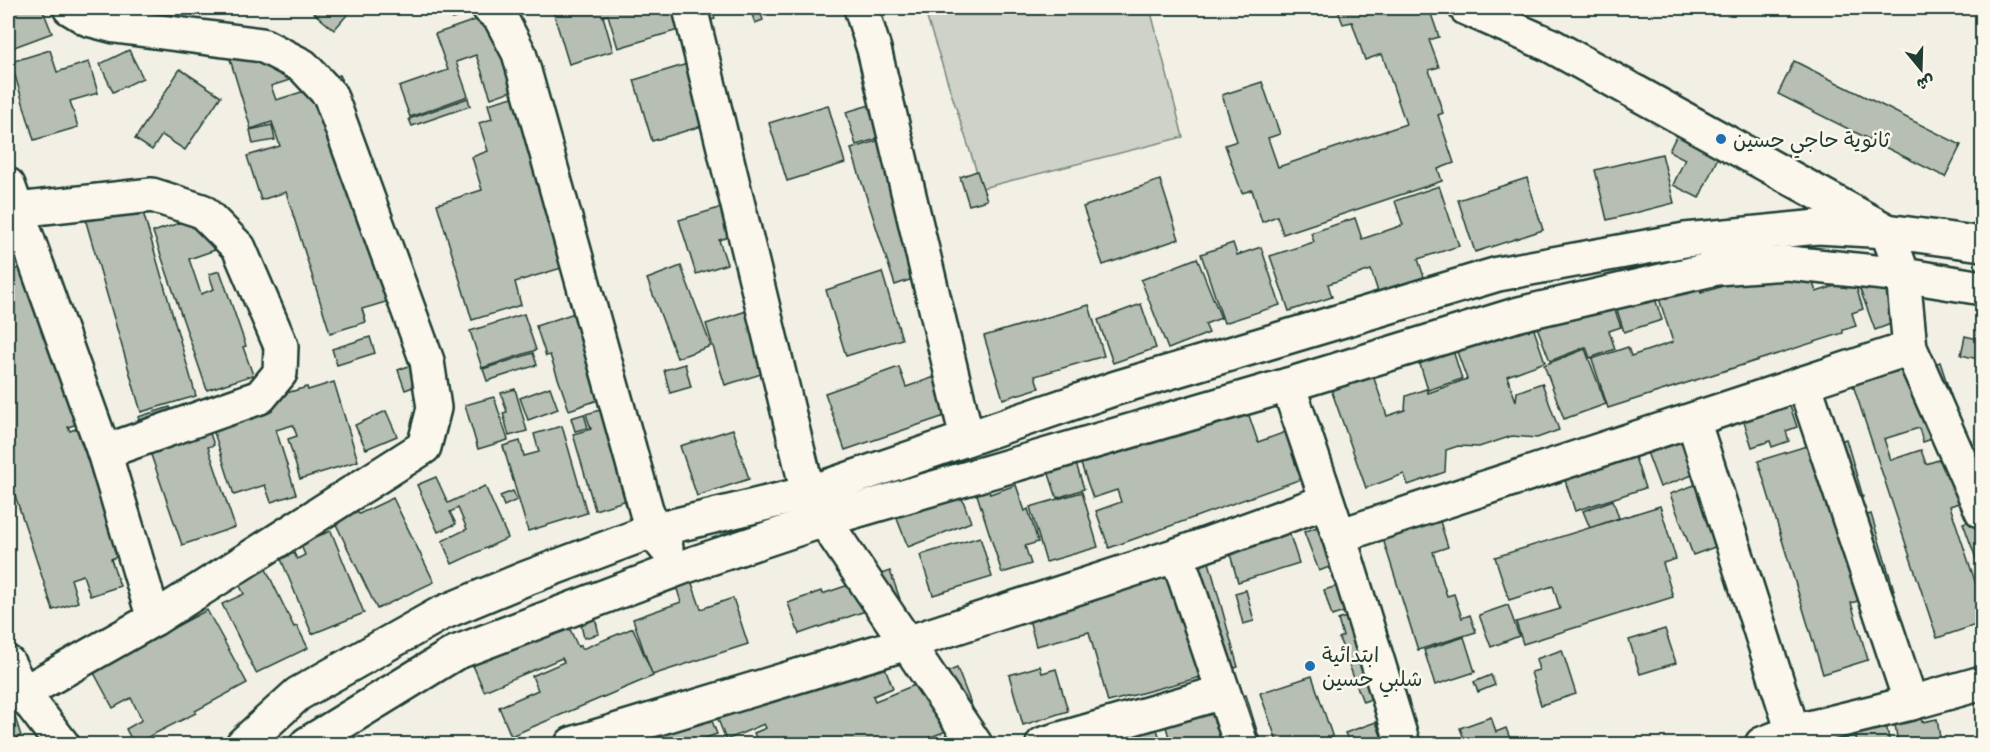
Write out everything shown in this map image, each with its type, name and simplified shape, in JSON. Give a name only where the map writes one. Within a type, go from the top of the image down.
[{"type":"street","points":[[22,693],[154,619],[424,447],[434,408],[427,361],[330,95],[303,66],[262,45],[115,26],[88,19],[70,8]]},
{"type":"street","points":[[489,8],[500,17],[519,53],[652,531],[683,567]]},
{"type":"street","points":[[690,8],[816,507],[975,744]]},
{"type":"street","points":[[861,8],[874,50],[967,438]]},
{"type":"street","points":[[1466,8],[1550,45],[1887,231],[1903,275],[1910,348],[1983,511]]},
{"type":"street","points":[[104,452],[260,397],[280,373],[281,346],[239,248],[202,212],[152,195],[10,202],[104,452],[154,619]]},
{"type":"street","points":[[307,744],[455,653],[683,567],[967,438],[1116,388],[1498,274],[1685,240],[1818,227],[1887,231],[1983,244]]},
{"type":"street","points":[[243,744],[298,694],[440,614],[652,531],[816,507],[1288,385],[1519,314],[1717,268],[1788,263],[1903,275],[1983,288]]},
{"type":"street","points":[[1340,536],[1910,348]]},
{"type":"street","points":[[1804,383],[1911,703]]},
{"type":"street","points":[[1288,385],[1340,536],[1403,744]]},
{"type":"street","points":[[1693,420],[1794,732]]},
{"type":"street","points":[[1950,437],[1983,445]]},
{"type":"street","points":[[572,744],[907,643],[1177,555],[1328,501]]},
{"type":"street","points":[[1177,555],[1240,744]]},
{"type":"street","points":[[8,663],[22,693],[62,744]]},
{"type":"street","points":[[1762,744],[1794,732],[1983,683]]},
{"type":"street","points":[[1043,744],[1223,692]]},
{"type":"shaded area","points":[[938,8],[1150,8],[1183,137],[982,188],[925,12]]},
{"type":"building","points":[[21,8],[42,8],[52,33],[9,49],[8,13]]},
{"type":"building","points":[[308,8],[353,8],[334,30]]},
{"type":"building","points":[[449,8],[490,8],[452,19]]},
{"type":"building","points":[[513,8],[539,81],[491,98],[476,55],[456,62],[468,96],[410,117],[399,87],[448,70],[435,34]]},
{"type":"building","points":[[552,8],[712,8],[715,19],[618,48],[608,15],[603,16],[613,51],[569,64]]},
{"type":"building","points":[[759,8],[763,20],[755,23],[750,9]]},
{"type":"building","points":[[1337,8],[1404,8],[1405,11],[1429,8],[1439,37],[1429,40],[1439,67],[1429,70],[1443,113],[1438,115],[1454,163],[1438,169],[1442,181],[1283,234],[1277,216],[1262,222],[1252,190],[1242,193],[1225,145],[1237,141],[1222,95],[1262,82],[1280,134],[1268,138],[1278,167],[1406,124],[1382,54],[1365,60],[1352,22],[1343,24]]},
{"type":"building","points":[[288,41],[299,77],[271,86],[276,100],[308,90],[307,85],[340,75],[406,296],[362,309],[366,322],[330,333],[286,192],[261,200],[247,156],[280,146],[272,122],[251,129],[230,59]]},
{"type":"building","points":[[50,50],[57,72],[89,62],[98,93],[70,101],[78,127],[34,140],[11,62]]},
{"type":"building","points":[[129,50],[143,78],[113,92],[100,64]]},
{"type":"building","points":[[1794,61],[1961,145],[1945,177],[1778,94]]},
{"type":"building","points":[[694,62],[712,123],[652,141],[634,80]]},
{"type":"building","points":[[180,69],[221,96],[185,150],[162,135],[152,150],[135,139]]},
{"type":"building","points":[[537,90],[588,260],[515,282],[521,305],[472,320],[437,204],[482,190],[472,157],[488,151],[479,123],[492,119],[488,104]]},
{"type":"building","points":[[468,98],[470,106],[412,126],[409,119]]},
{"type":"building","points":[[828,105],[845,163],[787,181],[769,123]]},
{"type":"building","points":[[870,105],[880,138],[856,145],[846,112]]},
{"type":"building","points":[[1685,118],[1727,138],[1699,198],[1673,185],[1685,159],[1669,151]]},
{"type":"building","points":[[272,125],[275,140],[253,144],[250,130]]},
{"type":"building","points":[[886,138],[930,273],[895,285],[851,149]]},
{"type":"building","points":[[8,143],[14,167],[8,169]]},
{"type":"building","points":[[1662,154],[1674,203],[1607,220],[1595,170]]},
{"type":"building","points":[[977,171],[987,200],[969,205],[960,177]]},
{"type":"building","points":[[1527,178],[1543,230],[1475,252],[1458,200]]},
{"type":"building","points":[[1160,180],[1179,239],[1103,265],[1083,207]]},
{"type":"building","points":[[1439,186],[1459,246],[1418,259],[1424,277],[1378,292],[1371,270],[1328,284],[1332,297],[1289,311],[1270,256],[1314,242],[1311,233],[1355,218],[1362,239],[1403,225],[1395,201]]},
{"type":"building","points":[[137,191],[196,396],[141,412],[80,201]]},
{"type":"building","points":[[736,203],[745,232],[719,240],[727,264],[696,274],[679,220]]},
{"type":"building","points":[[206,214],[218,249],[189,259],[201,294],[214,289],[209,274],[220,271],[246,346],[243,347],[253,375],[207,390],[153,232]]},
{"type":"building","points":[[1233,243],[1237,255],[1261,247],[1280,305],[1224,323],[1201,254]]},
{"type":"building","points":[[1805,257],[1816,292],[1854,280],[1863,309],[1852,313],[1856,326],[1843,330],[1843,333],[1608,408],[1592,359],[1628,347],[1631,356],[1673,342],[1656,289],[1696,277],[1701,293],[1723,286],[1720,275]]},
{"type":"building","points":[[1197,258],[1221,318],[1205,324],[1209,333],[1168,349],[1141,280]]},
{"type":"building","points":[[34,263],[86,421],[68,427],[70,431],[81,427],[91,459],[88,459],[118,556],[111,559],[120,586],[90,596],[83,575],[71,579],[78,602],[53,610],[8,474],[8,272]]},
{"type":"building","points":[[681,266],[711,346],[677,358],[647,279]]},
{"type":"building","points":[[1894,270],[1912,316],[1875,330],[1858,284]]},
{"type":"building","points":[[882,272],[902,339],[846,356],[826,290]]},
{"type":"building","points":[[1651,286],[1662,320],[1624,332],[1613,297]]},
{"type":"building","points":[[1608,291],[1621,327],[1609,331],[1615,349],[1590,358],[1586,347],[1550,361],[1537,327],[1567,316]]},
{"type":"building","points":[[1141,304],[1156,348],[1113,363],[1098,320]]},
{"type":"building","points":[[598,305],[627,390],[569,410],[550,355],[546,356],[536,326]]},
{"type":"building","points":[[1089,305],[1104,356],[1035,376],[1039,388],[1003,399],[984,336]]},
{"type":"building","points":[[762,306],[781,368],[725,385],[706,324]]},
{"type":"building","points":[[1527,309],[1545,362],[1507,376],[1516,401],[1517,392],[1542,383],[1559,430],[1537,438],[1512,436],[1479,447],[1458,446],[1446,450],[1445,472],[1408,485],[1404,474],[1366,488],[1327,378],[1369,364],[1387,416],[1405,410],[1406,396],[1426,389],[1428,393],[1467,379],[1453,341]]},
{"type":"building","points":[[524,314],[536,350],[482,368],[470,331]]},
{"type":"building","points":[[1445,325],[1462,379],[1428,390],[1411,335]]},
{"type":"building","points":[[1965,336],[1982,340],[1982,360],[1961,355]]},
{"type":"building","points":[[370,337],[375,353],[337,365],[332,349]]},
{"type":"building","points":[[1886,347],[1895,372],[1908,368],[1920,369],[1940,362],[1962,429],[1923,442],[1919,428],[1884,439],[1891,460],[1921,450],[1926,464],[1978,447],[1982,460],[1982,575],[1963,523],[1980,518],[1973,498],[1950,506],[1982,602],[1982,623],[1937,638],[1845,361]]},
{"type":"building","points":[[1585,349],[1606,404],[1564,419],[1544,365]]},
{"type":"building","points":[[533,353],[537,365],[487,381],[483,369]]},
{"type":"building","points":[[419,362],[427,382],[405,390],[398,370]]},
{"type":"building","points":[[685,364],[691,387],[670,393],[664,370]]},
{"type":"building","points":[[899,367],[906,387],[958,369],[971,407],[845,450],[825,393]]},
{"type":"building","points":[[334,382],[358,461],[300,479],[288,439],[297,436],[293,425],[276,430],[296,494],[271,502],[265,485],[234,495],[205,404],[280,395]]},
{"type":"building","points":[[1782,382],[1797,427],[1786,431],[1789,441],[1772,447],[1770,441],[1752,447],[1736,397]]},
{"type":"building","points":[[550,387],[558,409],[528,420],[520,398]]},
{"type":"building","points":[[515,389],[527,431],[509,436],[503,413],[507,412],[501,393]]},
{"type":"building","points":[[1241,392],[1258,442],[1313,422],[1329,469],[1109,548],[1096,511],[1121,502],[1117,490],[1093,498],[1076,450]]},
{"type":"building","points":[[494,397],[508,440],[478,449],[465,405]]},
{"type":"building","points":[[629,402],[656,491],[595,510],[573,434],[591,429],[586,414]]},
{"type":"building","points":[[170,407],[175,420],[202,410],[214,445],[208,447],[235,527],[182,545],[138,417]]},
{"type":"building","points":[[386,411],[397,436],[366,449],[355,425]]},
{"type":"building","points":[[1697,413],[1717,466],[1660,487],[1644,444]]},
{"type":"building","points":[[584,414],[588,428],[575,431],[571,418]]},
{"type":"building","points":[[562,426],[587,513],[528,531],[503,446],[520,441],[524,456],[539,452],[534,434]]},
{"type":"building","points":[[733,429],[749,479],[697,496],[680,446]]},
{"type":"building","points":[[1846,439],[1863,497],[1835,506],[1841,523],[1871,514],[1894,590],[1851,603],[1868,660],[1823,674],[1758,461],[1826,440],[1828,445]]},
{"type":"building","points":[[1070,444],[1084,489],[1057,498],[1042,453]]},
{"type":"building","points":[[1631,445],[1645,488],[1575,511],[1561,468]]},
{"type":"building","points":[[436,477],[448,503],[485,486],[508,538],[452,564],[442,541],[467,529],[458,508],[450,512],[456,524],[438,532],[417,485]]},
{"type":"building","points":[[985,478],[990,494],[1016,485],[1025,511],[1028,509],[1038,542],[1025,546],[1031,564],[1002,573],[973,482]]},
{"type":"building","points":[[956,482],[971,522],[908,547],[892,506]]},
{"type":"building","points":[[1700,483],[1723,544],[1693,555],[1670,494]]},
{"type":"building","points":[[513,491],[517,500],[504,506],[500,496]]},
{"type":"building","points":[[1082,492],[1098,547],[1046,562],[1030,507]]},
{"type":"building","points":[[393,498],[434,582],[377,609],[333,518],[355,507],[359,514]]},
{"type":"building","points":[[1613,500],[1619,518],[1590,528],[1583,511]]},
{"type":"building","points":[[1434,502],[1448,547],[1433,552],[1447,596],[1454,594],[1462,618],[1470,615],[1476,632],[1418,650],[1377,520]]},
{"type":"building","points":[[1660,506],[1676,559],[1663,563],[1673,597],[1523,644],[1516,622],[1560,609],[1553,586],[1509,600],[1495,557]]},
{"type":"building","points":[[1322,525],[1337,564],[1319,571],[1304,532]]},
{"type":"building","points":[[1288,529],[1299,563],[1238,582],[1228,547]]},
{"type":"building","points":[[331,531],[364,613],[312,634],[281,559],[294,553],[297,559],[305,555],[300,543]]},
{"type":"building","points":[[980,537],[992,577],[933,595],[920,555]]},
{"type":"building","points":[[1206,551],[1238,667],[1108,702],[1089,632],[1036,646],[1022,592]]},
{"type":"building","points":[[265,567],[294,627],[297,626],[308,648],[256,673],[222,604],[244,594],[237,580]]},
{"type":"building","points":[[890,571],[900,599],[799,634],[788,603]]},
{"type":"building","points":[[688,572],[701,609],[733,598],[748,644],[652,675],[633,619],[681,602],[677,589],[643,600],[639,589]]},
{"type":"building","points":[[1354,581],[1362,606],[1332,616],[1324,590]]},
{"type":"building","points":[[1246,590],[1254,621],[1243,624],[1235,593]]},
{"type":"building","points":[[1508,605],[1519,636],[1491,647],[1479,615]]},
{"type":"building","points":[[207,610],[247,683],[195,711],[196,713],[134,744],[126,729],[142,720],[131,698],[113,708],[86,658],[145,627],[151,640]]},
{"type":"building","points":[[1359,612],[1393,691],[1363,702],[1339,638],[1343,636],[1338,620]]},
{"type":"building","points":[[595,617],[599,634],[584,638],[580,621]]},
{"type":"building","points":[[569,627],[578,647],[581,645],[582,649],[633,628],[653,676],[511,736],[499,707],[538,690],[532,676],[564,662],[562,658],[484,691],[467,651]]},
{"type":"building","points":[[1665,629],[1676,663],[1640,674],[1629,640]]},
{"type":"building","points":[[1464,637],[1475,672],[1435,685],[1424,650]]},
{"type":"building","points":[[832,647],[839,666],[878,650],[893,688],[873,696],[875,701],[957,668],[977,719],[913,744],[759,744],[754,733],[766,728],[764,724],[726,740],[709,696]]},
{"type":"building","points":[[1562,650],[1576,694],[1541,705],[1531,672],[1539,670],[1536,659]]},
{"type":"building","points":[[1040,666],[1042,673],[1056,669],[1068,711],[1023,725],[1009,675]]},
{"type":"building","points":[[1491,675],[1495,685],[1478,692],[1474,682]]},
{"type":"building","points":[[1312,676],[1335,744],[1278,744],[1260,693]]},
{"type":"building","points":[[699,687],[717,734],[688,744],[619,744],[610,720]]},
{"type":"building","points":[[8,695],[21,736],[8,740]]},
{"type":"building","points":[[1246,695],[1261,744],[1171,744],[1164,720]]},
{"type":"building","points":[[1919,707],[1922,722],[1937,719],[1941,744],[1898,744],[1893,711]]},
{"type":"building","points":[[1491,717],[1496,732],[1506,728],[1512,744],[1466,744],[1460,728]]},
{"type":"building","points":[[1154,721],[1162,744],[1083,744]]},
{"type":"building","points":[[1376,722],[1384,744],[1350,744],[1345,733]]},
{"type":"building","points":[[1886,724],[1890,744],[1857,744],[1855,730]]},
{"type":"building","points":[[1843,728],[1849,744],[1797,744]]},
{"type":"place","name":"ثانوية حاجي حسين","points":[[1721,139]]},
{"type":"place","name":"ابتدائية شلبي حسين","points":[[1310,666]]}]
